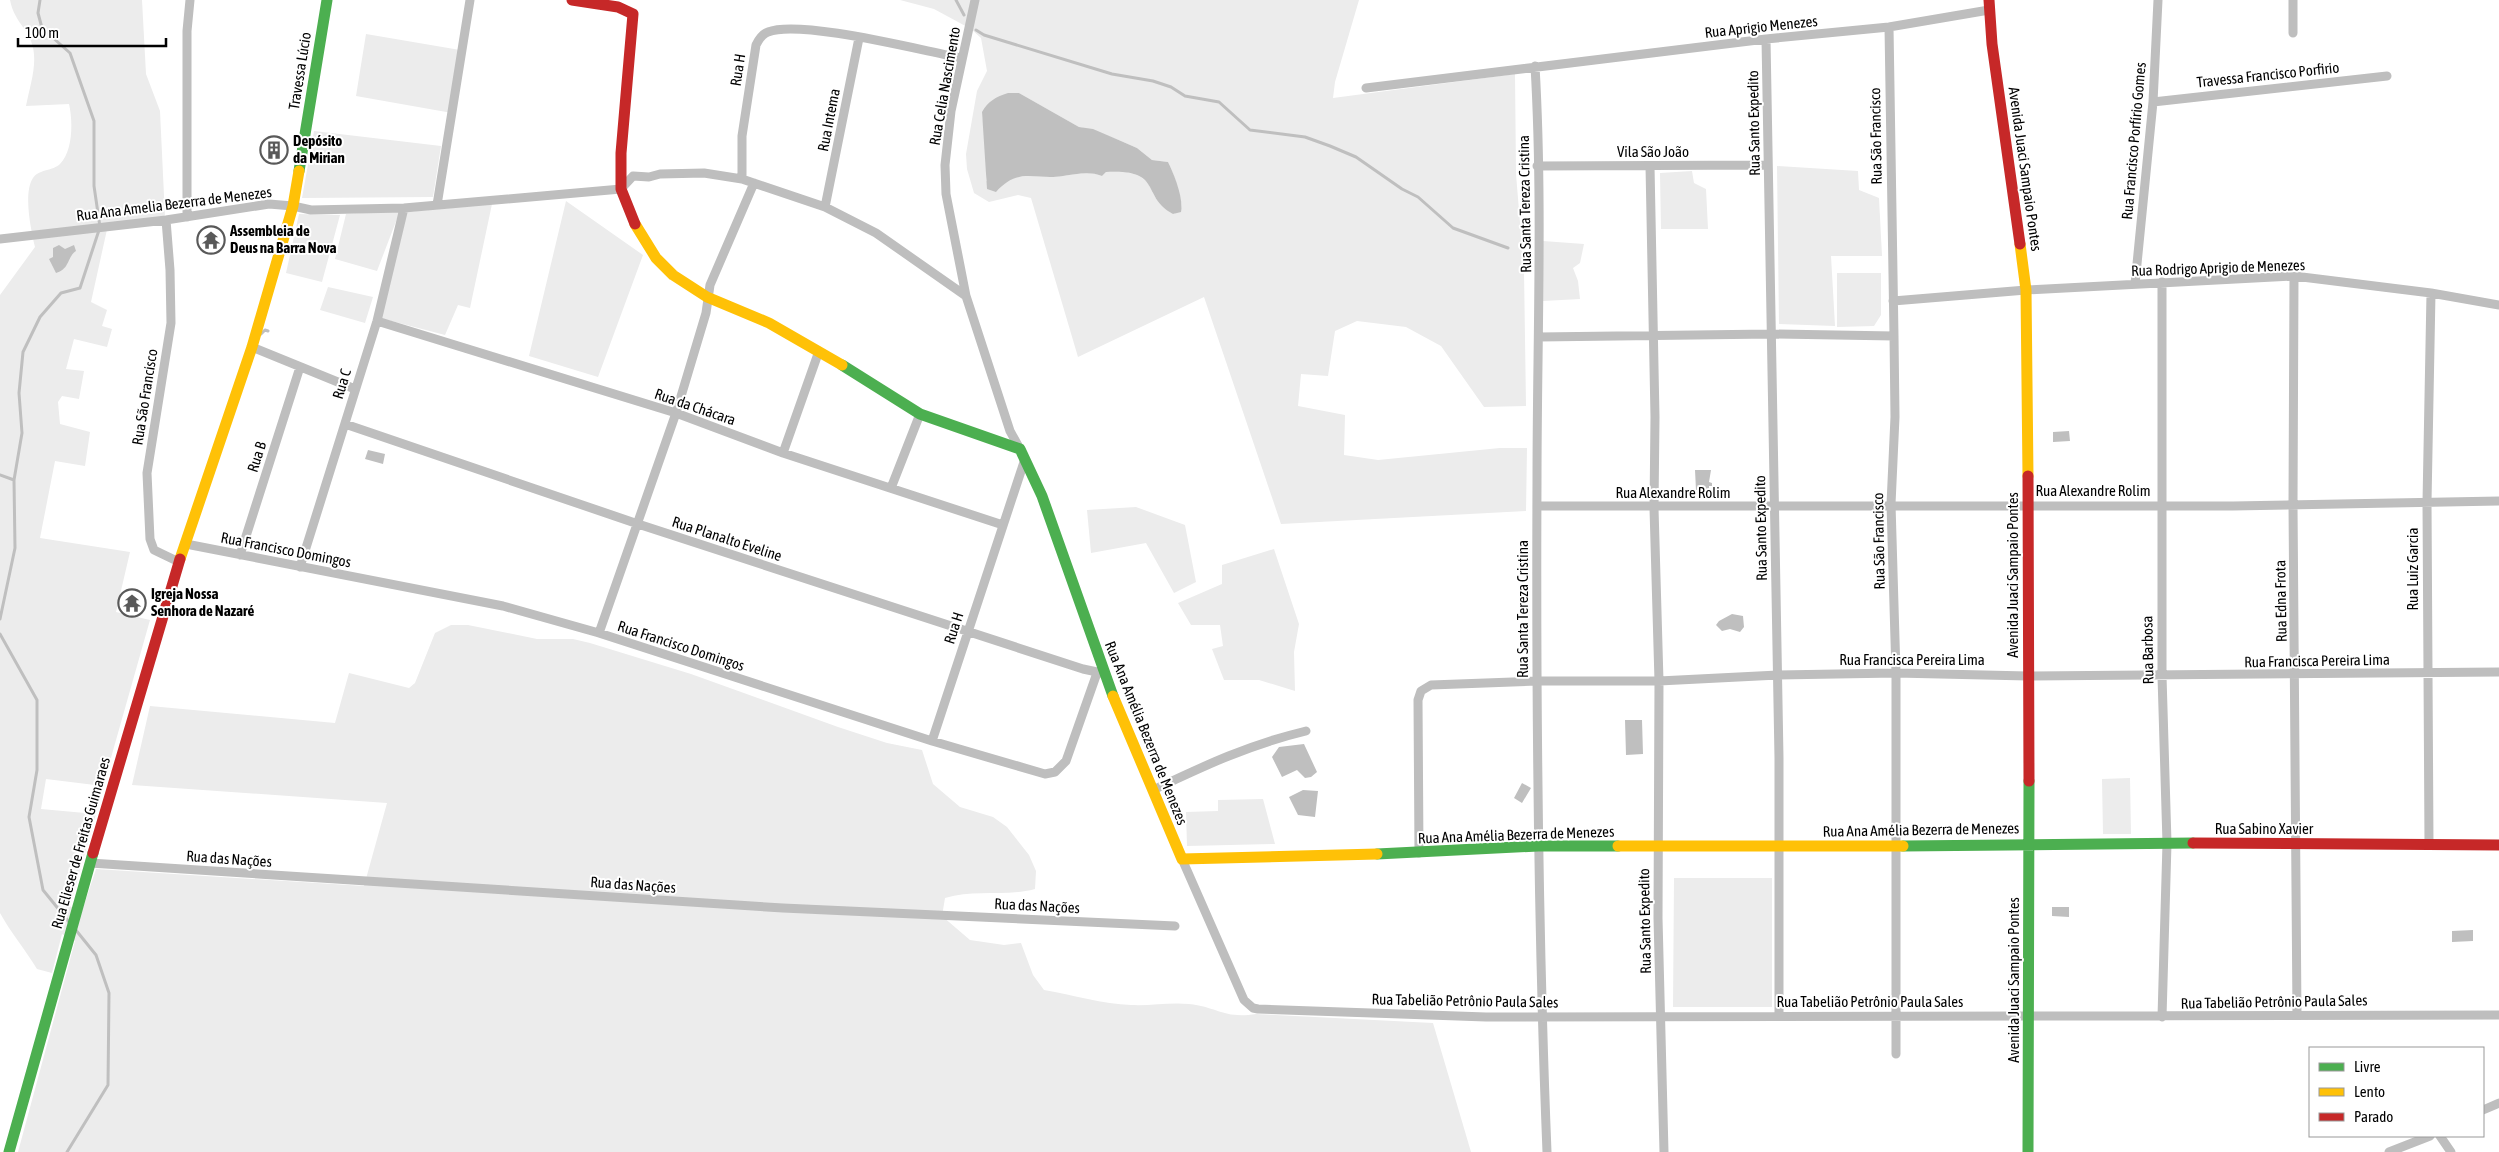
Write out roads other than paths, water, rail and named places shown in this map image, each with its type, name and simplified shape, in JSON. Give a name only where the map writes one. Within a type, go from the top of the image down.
[{"type":"street","points":[[187,217],[187,31],[190,0]]},
{"type":"street","name":"Travessa Lúcio","points":[[252,347],[293,206],[327,0]]},
{"type":"street","points":[[437,204],[470,0]]},
{"type":"street","points":[[572,0],[618,7],[633,14],[621,153],[621,189],[633,221],[656,258],[672,275],[708,297],[769,323],[820,351],[920,414],[1022,454]]},
{"type":"street","name":"Rua Celia Nascimento","points":[[975,0],[951,111],[945,165],[946,194],[966,296],[1010,431],[1022,454]]},
{"type":"street","name":"Rua Francisco Porfírio Gomes","points":[[2135,284],[2153,102],[2158,0]]},
{"type":"street","points":[[2293,0],[2293,33]]},
{"type":"street","name":"Rua Aprigio Menezes","points":[[1366,88],[1536,66],[1889,28],[1989,5]]},
{"type":"street","name":"Avenida Juaci Sampaio Pontes","points":[[1989,5],[2026,290],[2030,844],[2028,1152]]},
{"type":"street","name":"Rua São Francisco","points":[[1889,28],[1895,417],[1891,504],[1896,673],[1896,1054]]},
{"type":"street","name":"Rua H","points":[[742,179],[742,136],[756,45],[759,38],[768,32],[787,29],[840,34],[859,38]]},
{"type":"street","points":[[859,38],[962,58]]},
{"type":"street","name":"Rua Intema","points":[[825,207],[859,38]]},
{"type":"street","name":"Rua Santo Expedito","points":[[1766,40],[1778,675],[1777,846],[1779,1016]]},
{"type":"street","name":"Rua Santa Tereza Cristina","points":[[1536,66],[1541,302],[1539,337],[1536,681],[1541,1017],[1546,1152]]},
{"type":"street","name":"Travessa Francisco Porfirio","points":[[2153,102],[2387,76]]},
{"type":"street","name":"Vila São João","points":[[1537,166],[1768,165]]},
{"type":"street","name":"Rua Santo Expedito","points":[[1650,166],[1655,417],[1654,508],[1659,681],[1657,846],[1664,1152]]},
{"type":"street","points":[[621,189],[633,176],[649,177],[660,174],[704,173],[742,179],[825,207],[876,233],[966,296]]},
{"type":"street","points":[[599,634],[676,413],[706,314],[710,285],[754,183]]},
{"type":"street","name":"Rua Ana Amelia Bezerra de Menezes","points":[[0,239],[166,220],[269,204],[311,210],[404,208],[621,189]]},
{"type":"street","name":"Rua C","points":[[300,567],[376,321],[404,208]]},
{"type":"street","name":"Rua São Francisco","points":[[166,220],[170,270],[170,323],[147,473],[150,539],[154,550],[179,562]]},
{"type":"street","name":"Rua Rodrigo Aprigio de Menezes","points":[[1893,301],[2026,290],[2294,276],[2499,305]]},
{"type":"street","name":"Rua Edna Frota","points":[[2294,276],[2293,504],[2296,675],[2297,1015]]},
{"type":"street","name":"Rua Barbosa","points":[[2162,282],[2162,676],[2167,843],[2162,1017]]},
{"type":"street","name":"Rua Luiz Garcia","points":[[2429,844],[2427,502],[2431,294]]},
{"type":"street","name":"Rua da Chácara","points":[[376,321],[676,413],[784,453],[1003,525]]},
{"type":"street","points":[[1539,337],[1771,334],[1894,336]]},
{"type":"street","points":[[252,347],[355,389]]},
{"type":"street","name":"Rua Elieser de Freitas Guimaraes","points":[[9,1152],[90,863],[179,562],[252,347]]},
{"type":"street","points":[[784,453],[820,351]]},
{"type":"street","name":"Rua B","points":[[240,555],[300,366]]},
{"type":"street","points":[[891,488],[920,414]]},
{"type":"street","name":"Rua Planalto Eveline","points":[[345,424],[638,524],[1100,673]]},
{"type":"street","name":"Rua H","points":[[932,741],[1003,525],[1022,454]]},
{"type":"street","name":"Rua Ana Amélia Bezerra de Menezes","points":[[1022,454],[1042,496],[1100,673],[1182,859],[1419,853],[1538,846],[2030,844]]},
{"type":"street","name":"Rua Alexandre Rolim","points":[[1537,506],[1654,508],[1891,504],[2161,505],[2499,500]]},
{"type":"street","name":"Rua Francisco Domingos","points":[[186,544],[503,606],[599,634],[932,741],[1045,774],[1055,772],[1068,757],[1100,673]]},
{"type":"street","name":"Rua Francisca Pereira Lima","points":[[1419,853],[1419,695],[1426,687],[1431,686],[1536,681],[1659,681],[1778,675],[1896,673],[2028,676],[2162,676],[2499,672]]},
{"type":"street","points":[[1153,790],[1248,747],[1306,731]]},
{"type":"street","name":"Rua Sabino Xavier","points":[[2030,844],[2499,845]]},
{"type":"street","name":"Rua Tabelião Petrônio Paula Sales","points":[[1182,859],[1244,1000],[1253,1008],[1258,1009],[1476,1017],[2499,1015]]},
{"type":"street","name":"Rua das Nações","points":[[90,863],[783,908],[1175,926]]},
{"type":"street","points":[[2484,1110],[2499,1103]]},
{"type":"street","points":[[2389,1152],[2427,1137]]},
{"type":"street","points":[[2441,1137],[2451,1152]]},
{"type":"waterway","points":[[0,619],[15,548],[14,480],[22,433],[19,393],[23,352],[40,317],[61,293],[80,288],[100,227],[94,186],[94,121],[70,53],[42,28],[38,13],[40,0]]},
{"type":"waterway","points":[[956,0],[964,15]]},
{"type":"waterway","points":[[976,30],[984,35],[1112,74],[1153,81],[1171,87],[1185,96],[1219,102],[1250,130],[1305,137],[1330,146],[1356,157],[1402,189],[1418,197],[1453,228],[1508,248]]},
{"type":"waterway","points":[[261,334],[265,330],[268,331]]},
{"type":"waterway","points":[[0,475],[14,480]]},
{"type":"waterway","points":[[0,634],[37,700],[37,770],[29,817],[43,890],[69,922]]},
{"type":"waterway","points":[[67,1152],[108,1085],[109,993],[96,955],[75,929]]},
{"type":"place","name":"Depósito da Mirian","points":[[274,150]]},
{"type":"place","name":"Assembleia de Deus na Barra Nova","points":[[211,240]]},
{"type":"place","name":"Igreja Nossa Senhora de Nazaré","points":[[132,603]]}]
